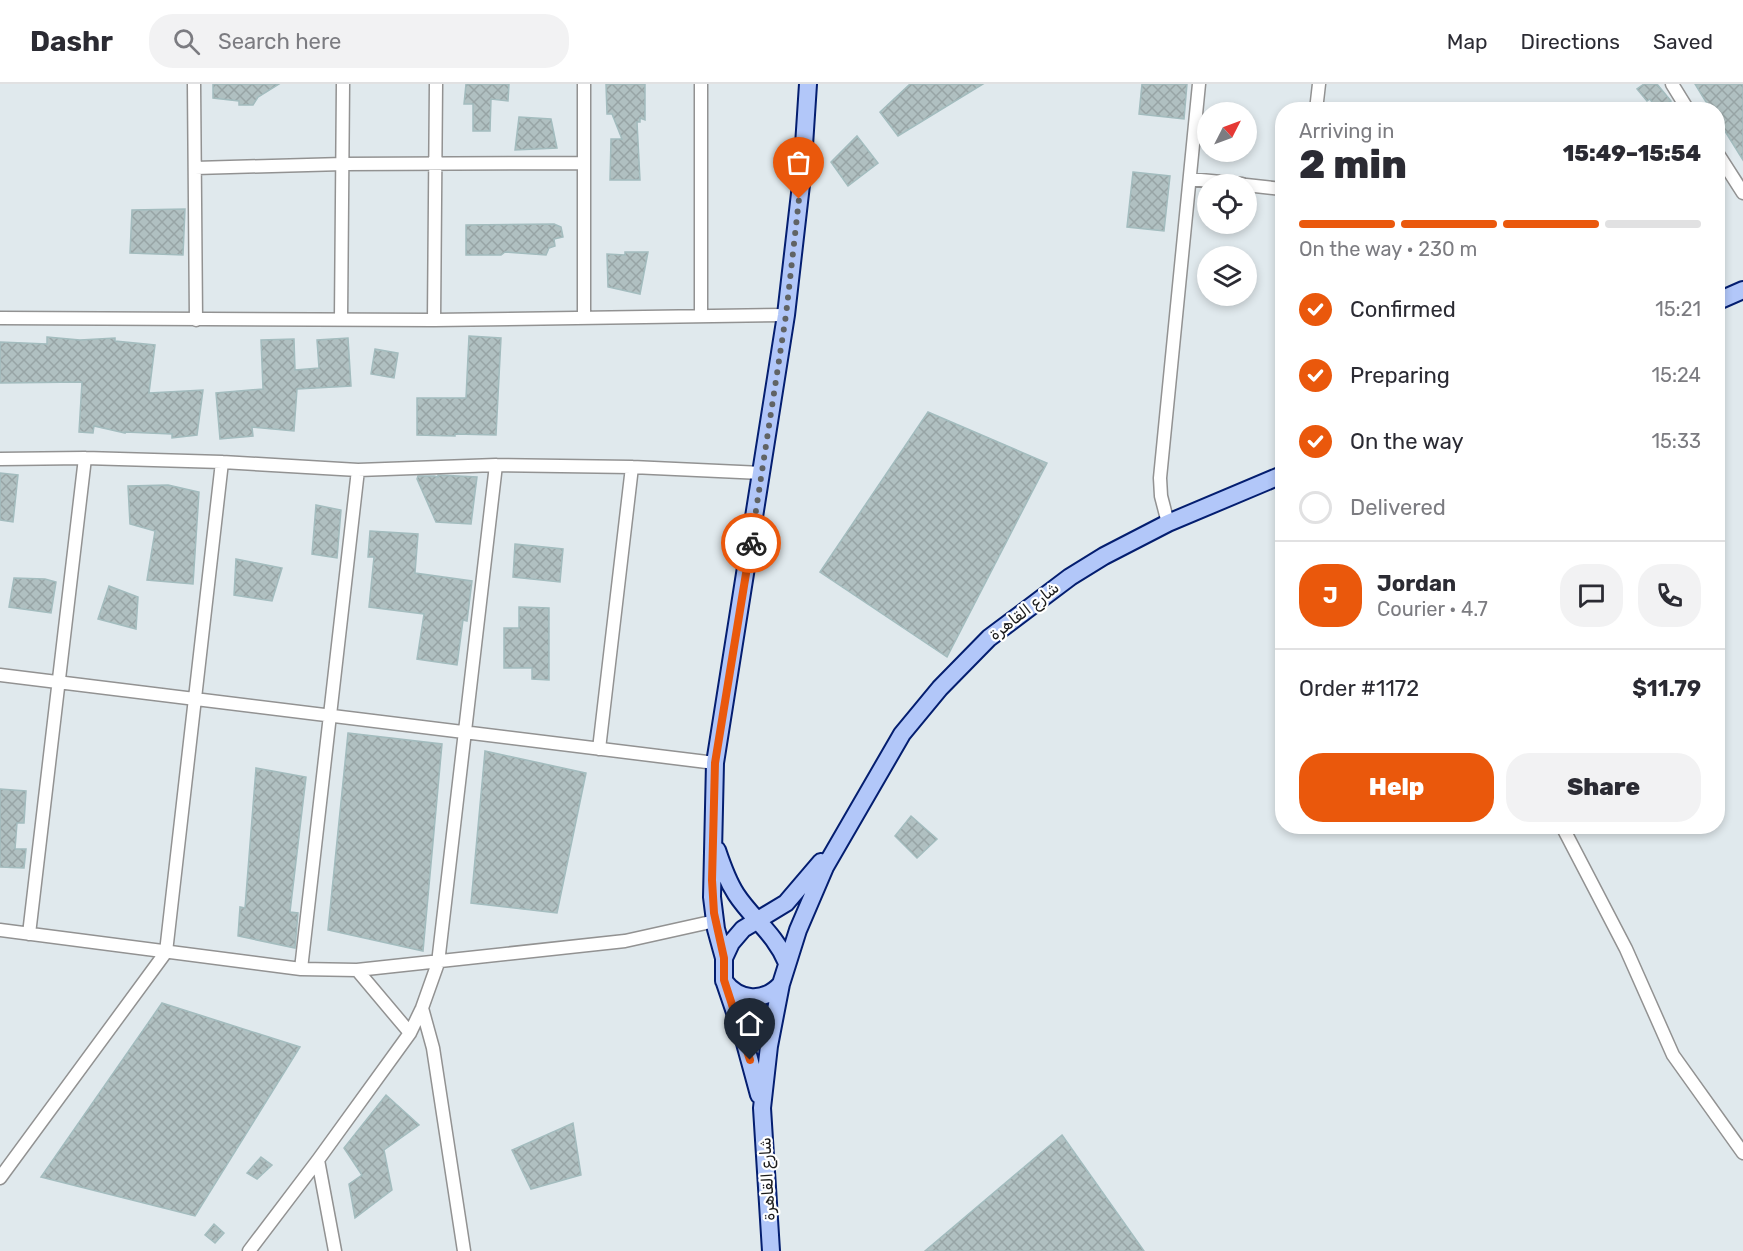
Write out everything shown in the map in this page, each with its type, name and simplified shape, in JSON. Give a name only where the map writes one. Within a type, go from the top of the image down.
[{"type":"main road","points":[[724,958],[712,897],[715,763],[786,315],[802,176],[808,84]]},
{"type":"main road","points":[[1725,298],[1743,290]]},
{"type":"main road","name":"شارع القاهرة","points":[[771,1251],[762,1108],[769,1046],[781,984],[811,898],[842,836],[909,726],[940,688],[989,638],[1070,577],[1114,550],[1275,474]]},
{"type":"main road","name":"شارع القاهرة","points":[[762,1108],[724,980],[724,958],[737,936],[793,896],[842,836]]},
{"type":"main road","points":[[714,837],[722,866],[737,896],[778,945],[787,963]]},
{"type":"main road","points":[[724,980],[734,991],[755,998],[770,994],[781,984]]},
{"type":"street","points":[[194,84],[196,320]]},
{"type":"street","points":[[341,319],[343,84]]},
{"type":"street","points":[[434,320],[436,84]]},
{"type":"street","points":[[584,84],[584,318]]},
{"type":"street","points":[[701,84],[701,316]]},
{"type":"street","points":[[1168,523],[1161,496],[1160,478],[1199,84]]},
{"type":"street","points":[[1317,102],[1319,84]]},
{"type":"street","points":[[1672,84],[1683,102]]},
{"type":"street","points":[[195,168],[343,164],[584,163]]},
{"type":"street","points":[[1725,165],[1743,193]]},
{"type":"street","points":[[1190,179],[1197,180]]},
{"type":"street","points":[[1257,186],[1275,188]]},
{"type":"street","points":[[0,318],[434,320],[786,315]]},
{"type":"street","points":[[0,459],[85,458],[222,462],[358,470],[496,465],[632,467],[762,473]]},
{"type":"street","points":[[29,934],[85,458]]},
{"type":"street","points":[[0,1178],[166,952],[222,462]]},
{"type":"street","points":[[249,1251],[410,1034],[438,963],[496,465]]},
{"type":"street","points":[[599,749],[632,467]]},
{"type":"street","points":[[301,969],[358,470]]},
{"type":"street","points":[[0,675],[331,716],[466,730],[715,763]]},
{"type":"street","points":[[1566,834],[1626,949],[1673,1055],[1743,1153]]},
{"type":"street","points":[[0,930],[301,969],[357,970],[625,941],[715,921]]},
{"type":"street","points":[[357,970],[410,1034]]},
{"type":"street","points":[[422,1008],[434,1048],[464,1251]]},
{"type":"street","points":[[318,1160],[334,1251]]},
{"type":"building","points":[[213,84],[279,84],[258,97],[253,105],[239,105],[239,101],[213,98]]},
{"type":"building","points":[[466,84],[509,84],[508,101],[491,99],[490,131],[473,131],[473,104],[464,104]]},
{"type":"building","points":[[606,84],[645,84],[645,120],[640,118],[640,122],[637,122],[640,180],[610,180],[611,139],[622,139],[612,114],[607,114]]},
{"type":"building","points":[[910,84],[983,84],[898,136],[880,112]]},
{"type":"building","points":[[1142,84],[1187,84],[1184,119],[1139,114]]},
{"type":"building","points":[[1644,84],[1657,84],[1671,101],[1652,102],[1650,99],[1647,101],[1637,89]]},
{"type":"building","points":[[1695,84],[1743,84],[1743,160],[1725,131],[1725,102],[1706,102]]},
{"type":"building","points":[[519,117],[551,119],[557,148],[515,150]]},
{"type":"building","points":[[857,136],[878,163],[848,186],[831,162]]},
{"type":"building","points":[[1133,172],[1170,176],[1164,231],[1127,227]]},
{"type":"building","points":[[185,209],[183,255],[130,253],[132,210]]},
{"type":"building","points":[[554,224],[561,227],[563,237],[554,239],[555,246],[549,248],[546,255],[505,252],[501,255],[466,255],[466,225]]},
{"type":"building","points":[[625,252],[648,252],[640,294],[608,287],[607,254],[625,255]]},
{"type":"building","points":[[469,336],[501,338],[496,435],[417,435],[417,398],[466,398]]},
{"type":"building","points":[[47,337],[80,340],[115,338],[115,341],[155,345],[149,393],[203,390],[197,435],[172,438],[172,434],[125,433],[94,426],[93,433],[79,432],[82,382],[0,383],[0,342],[47,344]]},
{"type":"building","points":[[348,338],[351,386],[297,389],[294,431],[252,427],[253,436],[220,439],[216,393],[263,389],[261,340],[294,339],[295,370],[319,368],[317,340]]},
{"type":"building","points":[[375,349],[398,353],[394,378],[371,374]]},
{"type":"building","points":[[928,412],[1047,463],[947,657],[820,572]]},
{"type":"building","points":[[0,473],[18,475],[13,522],[0,520]]},
{"type":"building","points":[[438,475],[477,477],[471,524],[436,522],[417,479],[418,476],[438,477]]},
{"type":"building","points":[[168,485],[199,492],[193,584],[147,580],[155,531],[130,524],[128,486]]},
{"type":"building","points":[[316,505],[341,510],[337,558],[312,554]]},
{"type":"building","points":[[370,531],[418,534],[415,573],[472,581],[467,621],[463,620],[457,665],[417,659],[424,614],[369,607],[374,557],[368,557]]},
{"type":"building","points":[[515,544],[563,549],[560,582],[513,577]]},
{"type":"building","points":[[236,559],[282,568],[272,601],[234,595]]},
{"type":"building","points":[[14,578],[45,579],[56,582],[51,613],[9,607]]},
{"type":"building","points":[[109,586],[138,597],[136,629],[98,619]]},
{"type":"building","points":[[519,607],[549,608],[549,680],[532,679],[532,668],[504,668],[504,628],[519,628]]},
{"type":"building","points":[[348,733],[442,744],[423,951],[328,930]]},
{"type":"building","points":[[485,751],[586,773],[557,913],[471,903]]},
{"type":"building","points":[[256,768],[306,777],[290,912],[298,913],[295,948],[238,936],[240,907],[245,908]]},
{"type":"building","points":[[0,789],[26,791],[24,823],[17,823],[15,849],[26,849],[24,868],[0,867]]},
{"type":"building","points":[[911,816],[937,839],[917,858],[895,836]]},
{"type":"building","points":[[162,1003],[300,1047],[195,1216],[41,1177]]},
{"type":"building","points":[[386,1095],[419,1125],[384,1150],[392,1190],[355,1218],[349,1184],[362,1175],[344,1148]]},
{"type":"building","points":[[573,1123],[581,1175],[531,1189],[512,1150]]},
{"type":"building","points":[[1062,1135],[1144,1251],[925,1251]]},
{"type":"building","points":[[261,1157],[272,1165],[257,1179],[247,1173]]},
{"type":"building","points":[[214,1224],[224,1233],[215,1243],[205,1235]]},
{"type":"way so far","points":[[751,543],[786,315],[799,199]]},
{"type":"route","points":[[750,1060],[724,980],[722,970],[724,958],[716,929],[712,880],[715,763],[751,543]]}]
